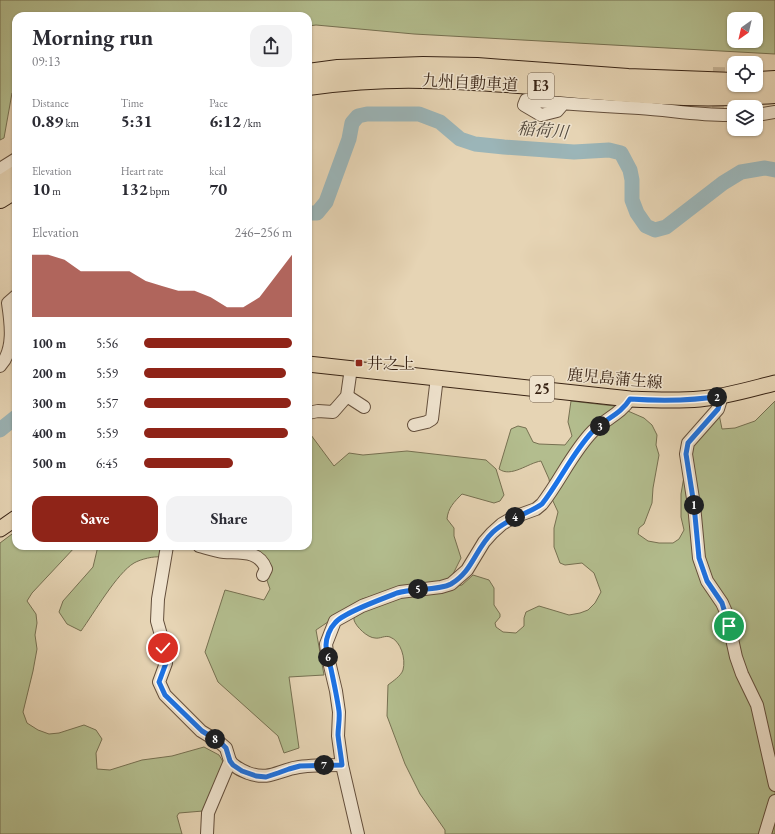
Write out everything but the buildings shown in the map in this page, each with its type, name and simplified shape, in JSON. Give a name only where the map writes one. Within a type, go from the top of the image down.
[{"type":"highway","name":"九州自動車道","points":[[312,73],[345,69],[423,66],[477,67],[628,78],[727,82]]},
{"type":"highway","name":"九州自動車道","points":[[312,86],[379,79],[423,79],[476,81],[684,96],[775,94]]},
{"type":"highway","points":[[763,81],[775,80]]},
{"type":"highway","points":[[0,185],[12,178]]},
{"type":"highway","points":[[0,199],[12,192]]},
{"type":"main road","name":"鹿児島蒲生線","points":[[312,364],[630,399],[701,399],[722,396],[775,383]]},
{"type":"main road","points":[[0,529],[12,521]]},
{"type":"street","points":[[563,104],[727,115]]},
{"type":"street","points":[[763,113],[775,112]]},
{"type":"street","points":[[0,169],[12,162]]},
{"type":"street","points":[[0,366],[8,352],[12,331],[8,303],[12,298]]},
{"type":"street","points":[[312,412],[333,412],[346,396],[351,368]]},
{"type":"street","points":[[414,425],[427,422],[432,418],[437,377]]},
{"type":"street","points":[[346,396],[364,407]]},
{"type":"street","points":[[722,396],[718,409],[688,443],[686,454],[694,505],[699,558],[707,581],[722,603],[726,612],[736,657],[742,674],[757,705],[775,785]]},
{"type":"street","points":[[358,834],[342,765],[338,736],[339,712],[326,648],[330,631],[335,621],[362,606],[400,592],[441,587],[451,584],[467,570],[484,542],[502,524],[514,517],[536,509],[542,504],[580,448],[594,431],[625,407],[630,399]]},
{"type":"street","points":[[166,550],[156,621],[161,634],[166,663],[159,682],[165,695],[202,731],[220,742],[226,748],[230,761],[233,765],[242,771],[256,776],[266,777],[300,766],[342,765]]},
{"type":"street","points":[[215,550],[223,552],[237,552],[256,556],[262,560],[266,569],[263,575]]},
{"type":"street","points":[[207,834],[208,813],[230,761]]},
{"type":"street","points":[[765,834],[775,801]]},
{"type":"green space","points":[[0,0],[775,0],[775,54],[414,34],[312,26],[312,12],[12,12],[12,93],[4,138],[0,140]]},
{"type":"green space","points":[[571,401],[621,408],[644,418],[652,425],[657,435],[656,445],[659,455],[652,503],[644,524],[639,528],[638,534],[648,541],[673,543],[679,539],[684,530],[681,517],[681,494],[689,447],[719,414],[722,429],[735,428],[755,421],[775,401],[775,834],[445,834],[445,830],[420,794],[405,764],[387,716],[388,685],[399,676],[403,670],[404,661],[402,651],[397,642],[390,637],[386,636],[372,638],[366,634],[355,623],[354,616],[355,614],[393,597],[462,585],[473,575],[489,580],[494,588],[494,605],[500,614],[500,617],[495,623],[496,627],[503,632],[516,633],[524,626],[526,612],[539,606],[569,615],[588,610],[595,603],[601,592],[594,573],[582,563],[565,565],[560,563],[554,547],[554,528],[558,512],[552,499],[549,479],[541,461],[509,472],[499,469],[511,429],[518,426],[526,428],[533,442],[539,444],[565,445],[572,436],[568,422]]},
{"type":"green space","points":[[312,436],[334,466],[349,453],[363,455],[407,451],[486,460],[496,469],[504,495],[500,501],[494,503],[462,494],[452,505],[447,519],[454,528],[454,536],[461,558],[452,576],[442,583],[423,583],[362,599],[316,630],[324,675],[289,677],[299,748],[284,753],[278,736],[218,682],[205,652],[225,590],[264,600],[270,589],[257,552],[250,550],[312,550]]},
{"type":"green space","points":[[12,534],[12,550],[72,550],[32,593],[27,601],[36,614],[37,623],[35,635],[37,649],[23,712],[27,723],[38,730],[49,734],[59,733],[84,725],[96,730],[102,739],[96,753],[97,769],[110,770],[142,760],[172,756],[204,747],[219,755],[225,765],[203,811],[179,813],[177,816],[182,834],[0,834],[0,543]]},
{"type":"green space","points":[[97,550],[162,550],[161,557],[151,557],[140,560],[127,568],[113,584],[81,631],[67,624],[59,612],[63,601],[93,567]]},
{"type":"waterway","name":"稲荷川","points":[[312,213],[317,213],[326,202],[349,139],[352,123],[358,116],[367,114],[419,114],[440,122],[460,139],[475,144],[574,152],[609,150],[621,153],[630,170],[632,180],[632,200],[637,213],[646,226],[655,230],[666,227],[723,183],[741,172],[765,168],[775,170]]},
{"type":"waterway","name":"稲荷川","points":[[0,430],[12,420]]},
{"type":"tunnel","points":[[718,115],[719,67]]},
{"type":"place","name":"井之上","points":[[359,363]]},
{"type":"route","points":[[163,648],[166,663],[159,682],[165,695],[202,731],[220,742],[226,748],[230,761],[233,765],[242,771],[256,776],[266,777],[300,766],[342,765],[338,736],[339,712],[326,644],[335,621],[362,606],[400,592],[441,587],[451,584],[467,570],[484,542],[502,524],[514,517],[536,509],[542,504],[580,448],[594,431],[625,407],[630,399],[683,400],[722,396],[718,409],[688,443],[686,454],[694,505],[699,558],[707,581],[722,603],[726,612],[729,626]]}]
